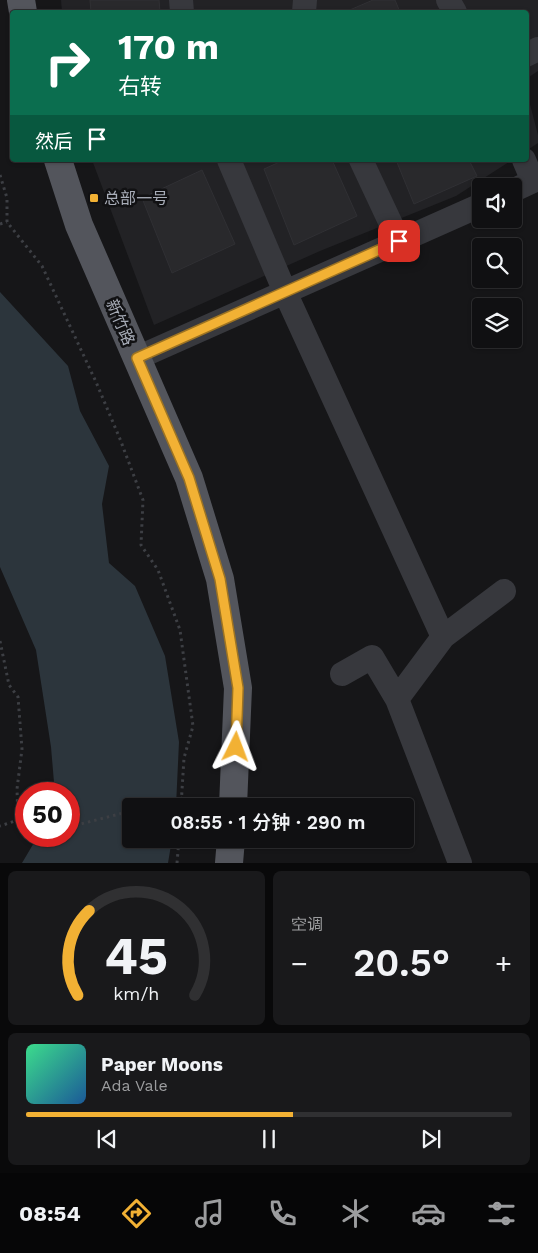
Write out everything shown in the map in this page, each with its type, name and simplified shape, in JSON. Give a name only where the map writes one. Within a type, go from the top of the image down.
[{"type":"main road","name":"新竹路","points":[[59,162],[79,225],[189,478],[220,579],[238,688],[233,798]]},
{"type":"main road","points":[[229,863],[230,848]]},
{"type":"street","points":[[230,162],[285,292],[443,637]]},
{"type":"street","points":[[362,162],[399,241]]},
{"type":"street","points":[[137,358],[472,209]]},
{"type":"street","points":[[397,700],[443,637],[504,591]]},
{"type":"street","points":[[342,674],[372,657],[397,700],[460,863]]},
{"type":"path","points":[[0,175],[7,198],[7,222],[42,266],[96,382],[143,500],[142,545],[158,570],[180,630],[193,726],[184,758],[182,798]]},
{"type":"path","points":[[0,224],[7,222]]},
{"type":"path","points":[[0,641],[9,685],[18,697],[22,749],[18,782]]},
{"type":"path","points":[[80,823],[122,813]]},
{"type":"path","points":[[0,826],[15,821]]},
{"type":"path","points":[[177,863],[178,848]]},
{"type":"shaded area","points":[[61,0],[538,0],[538,71],[529,77],[529,10],[62,10]]},
{"type":"shaded area","points":[[529,100],[538,135],[538,143],[529,149]]},
{"type":"shaded area","name":"总部一号","points":[[93,162],[509,162],[484,178],[472,178],[472,186],[456,196],[320,251],[154,325]]},
{"type":"shaded area","points":[[0,292],[68,366],[80,411],[109,466],[102,504],[109,563],[135,586],[165,656],[179,742],[176,798],[122,798],[122,848],[170,848],[168,863],[22,863],[31,847],[80,847],[80,782],[54,782],[51,747],[36,650],[0,567]]},
{"type":"building","points":[[90,0],[159,0],[160,10],[91,10]]},
{"type":"building","points":[[373,0],[395,0],[399,10],[350,10]]},
{"type":"building","points":[[280,162],[333,162],[357,216],[294,245],[264,169]]},
{"type":"building","points":[[397,162],[470,162],[477,176],[414,204]]},
{"type":"building","points":[[202,170],[235,244],[172,273],[142,198]]},
{"type":"place","name":"总部一号","points":[[94,198]]},
{"type":"route","points":[[236,747],[238,688],[220,579],[189,478],[137,358],[399,241]]}]
